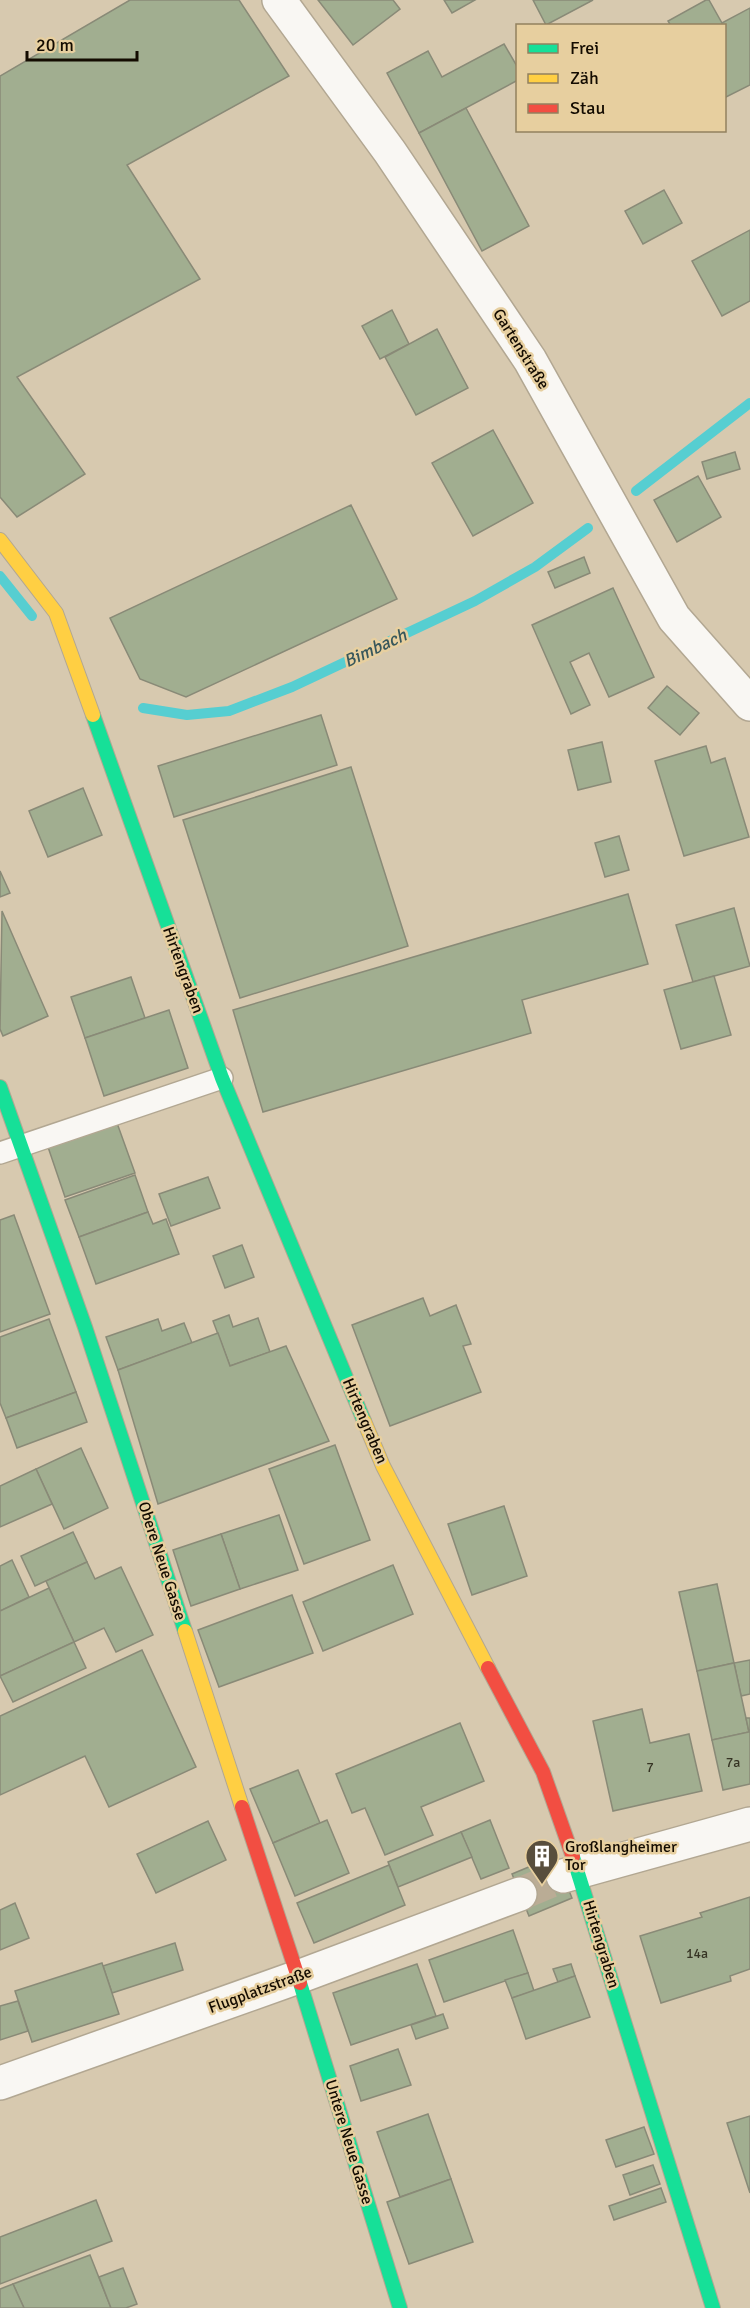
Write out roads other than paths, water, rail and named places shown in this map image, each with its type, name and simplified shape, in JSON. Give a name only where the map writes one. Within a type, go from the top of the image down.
[{"type":"street","name":"Gartenstraße","points":[[279,0],[390,152],[530,360],[674,618],[750,704]]},
{"type":"street","name":"Hirtengraben","points":[[0,540],[56,613],[222,1078],[383,1466],[543,1772],[571,1874],[714,2308]]},
{"type":"street","name":"Obere Neue Gasse","points":[[0,1087],[85,1327],[298,1977]]},
{"type":"street","points":[[571,1874],[750,1824]]},
{"type":"street","name":"Flugplatzstraße","points":[[0,2083],[298,1977],[520,1894]]},
{"type":"street","name":"Untere Neue Gasse","points":[[298,1977],[400,2308]]},
{"type":"lane","points":[[0,1153],[222,1078]]},
{"type":"waterway","name":"Bimbach","points":[[636,491],[750,403]]},
{"type":"waterway","name":"Bimbach","points":[[143,708],[187,715],[229,711],[292,687],[475,601],[535,567],[588,528]]},
{"type":"waterway","name":"Bimbach","points":[[0,576],[32,616]]},
{"type":"tunnel","points":[[520,1894],[563,1876]]},
{"type":"place","name":"Großlangheimer Tor","points":[[542,1885]]}]
